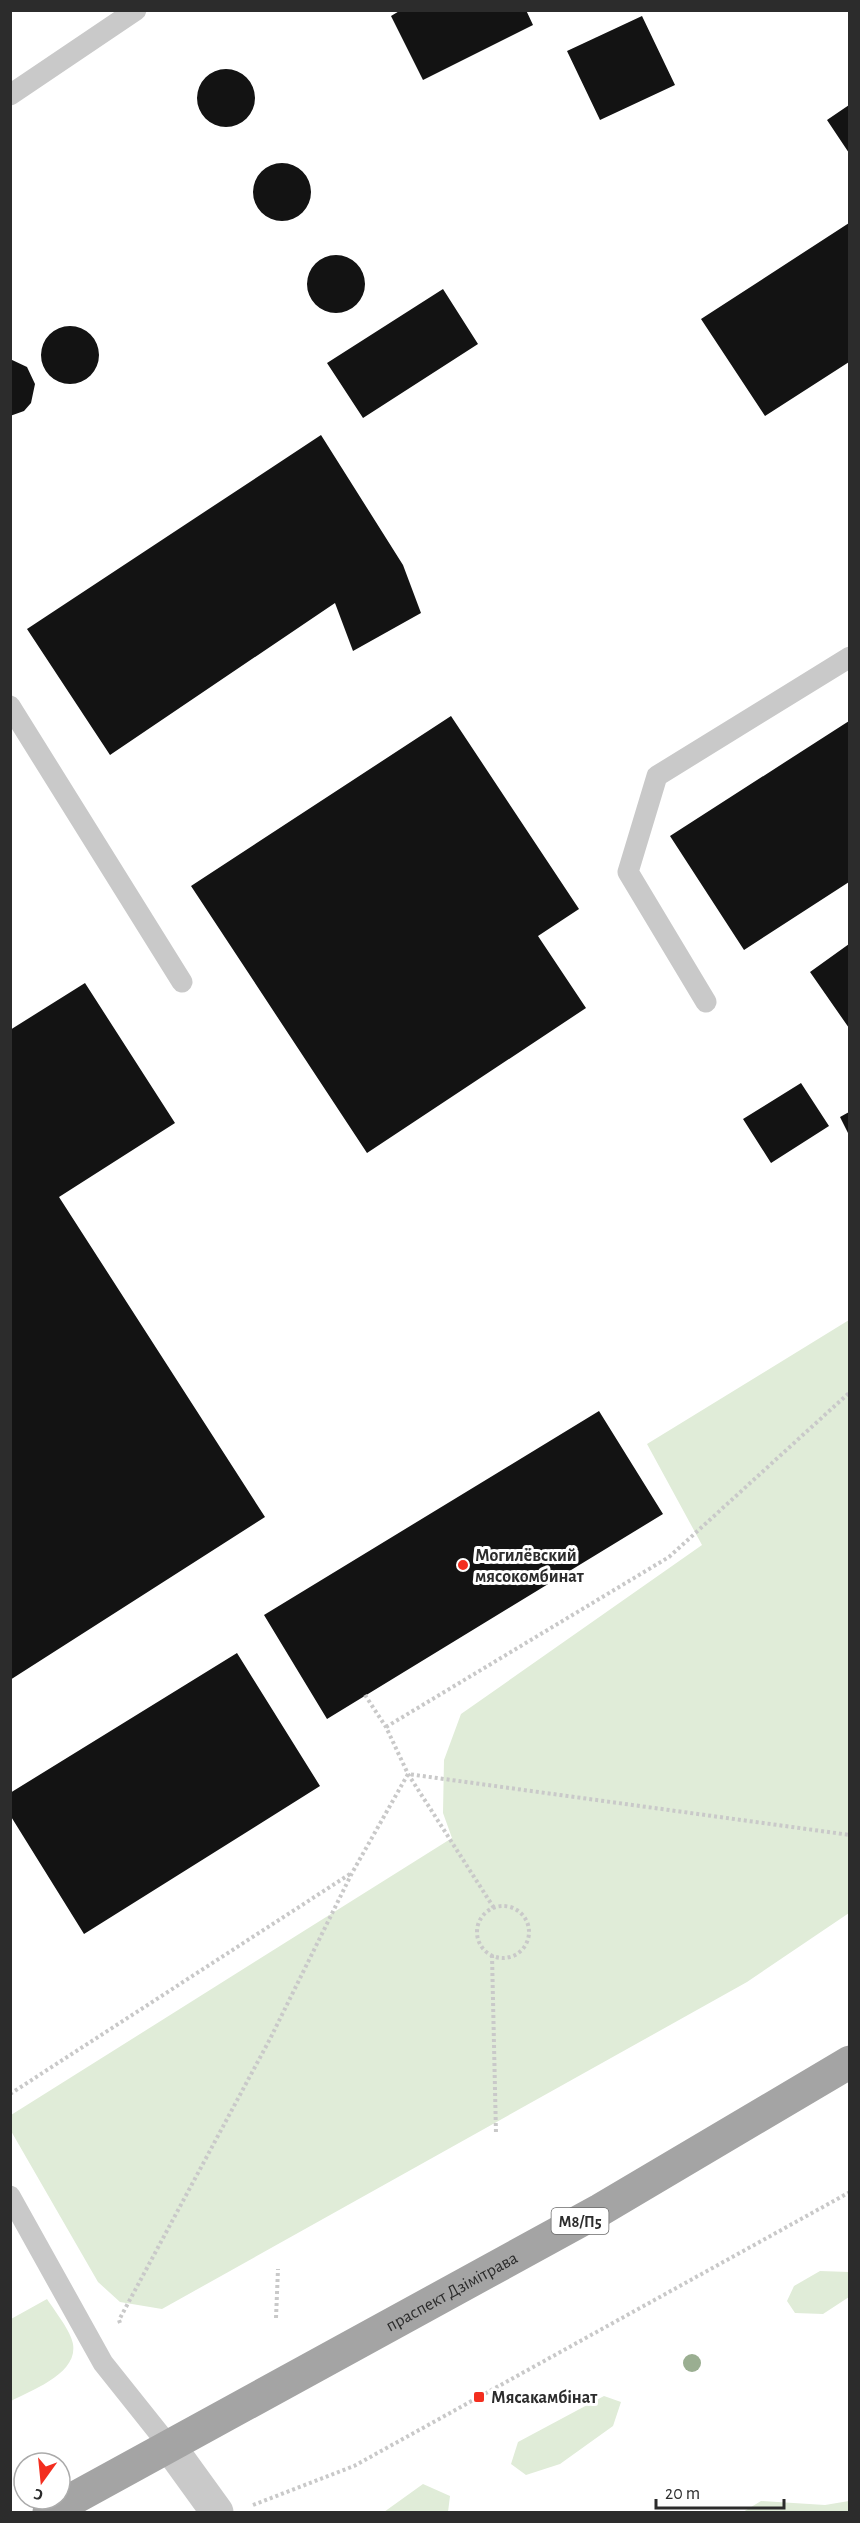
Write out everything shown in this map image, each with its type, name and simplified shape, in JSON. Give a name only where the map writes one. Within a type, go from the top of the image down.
[{"type":"main road","name":"праспект Дзімітрава","points":[[49,2512],[600,2210],[849,2062]]},
{"type":"street","points":[[170,2447],[231,2510]]},
{"type":"lane","points":[[10,95],[136,10]]},
{"type":"lane","points":[[706,1002],[628,872],[657,776],[849,657]]},
{"type":"lane","points":[[10,706],[182,982]]},
{"type":"lane","points":[[10,2196],[103,2363],[170,2447]]},
{"type":"path","points":[[386,1727],[669,1557],[849,1392]]},
{"type":"path","points":[[365,1695],[386,1727],[408,1774],[494,1908]]},
{"type":"path","points":[[408,1774],[849,1835]]},
{"type":"path","points":[[124,2331],[118,2320],[270,2038],[352,1873],[408,1774]]},
{"type":"path","points":[[10,2094],[352,1873]]},
{"type":"path","points":[[494,1908],[512,1908],[519,1912],[528,1926],[527,1942],[516,1954],[500,1958],[485,1950],[478,1935],[481,1918],[494,1908]]},
{"type":"path","points":[[492,1955],[496,2134]]},
{"type":"path","points":[[231,2510],[354,2466],[849,2192]]},
{"type":"path","points":[[276,2318],[278,2269]]},
{"type":"green space","points":[[849,1320],[849,1913],[747,1982],[162,2309],[120,2302],[98,2282],[11,2131],[11,2115],[452,1838],[443,1813],[444,1760],[461,1714],[702,1545],[647,1444]]},
{"type":"green space","points":[[820,2271],[849,2272],[849,2297],[823,2314],[795,2313],[787,2301],[794,2286]]},
{"type":"green space","points":[[47,2299],[69,2333],[73,2344],[73,2355],[61,2372],[51,2380],[11,2401],[11,2319]]},
{"type":"green space","points":[[604,2396],[621,2402],[613,2426],[560,2464],[526,2475],[511,2464],[518,2442]]},
{"type":"green space","points":[[423,2484],[450,2496],[448,2512],[384,2512]]},
{"type":"green space","points":[[761,2501],[825,2505],[849,2501],[849,2512],[743,2512]]},
{"type":"building","points":[[401,10],[526,10],[533,25],[423,80],[391,16]]},
{"type":"building","points":[[642,16],[675,85],[600,120],[567,51]]},
{"type":"building","points":[[220,69],[232,69],[247,77],[255,92],[255,104],[247,119],[232,127],[220,127],[205,119],[197,104],[197,92],[205,77]]},
{"type":"building","points":[[849,105],[849,153],[827,120]]},
{"type":"building","points":[[276,163],[288,163],[303,171],[311,186],[311,198],[303,213],[288,221],[276,221],[261,213],[253,198],[253,186],[261,171]]},
{"type":"building","points":[[849,223],[849,362],[765,416],[701,319]]},
{"type":"building","points":[[330,255],[342,255],[357,263],[365,278],[365,290],[357,305],[342,313],[330,313],[315,305],[307,290],[307,278],[315,263]]},
{"type":"building","points":[[443,289],[478,344],[363,418],[327,363]]},
{"type":"building","points":[[64,326],[76,326],[91,334],[99,349],[99,361],[91,376],[76,384],[64,384],[49,376],[41,361],[41,349],[49,334]]},
{"type":"building","points":[[10,359],[27,367],[35,384],[31,403],[24,411],[10,416]]},
{"type":"building","points":[[321,435],[403,565],[421,613],[353,651],[335,603],[110,755],[27,629]]},
{"type":"building","points":[[451,716],[579,909],[538,936],[586,1008],[367,1153],[191,886]]},
{"type":"building","points":[[849,721],[849,882],[744,950],[670,836]]},
{"type":"building","points":[[849,944],[849,1028],[810,972]]},
{"type":"building","points":[[85,983],[175,1123],[59,1197],[265,1517],[10,1680],[10,1030]]},
{"type":"building","points":[[801,1083],[829,1126],[771,1163],[743,1119]]},
{"type":"building","points":[[849,1112],[849,1135],[840,1117]]},
{"type":"building","name":"Могилёвский мясокомбинат","points":[[599,1411],[663,1514],[327,1719],[264,1615]]},
{"type":"building","points":[[237,1653],[320,1786],[84,1934],[10,1815],[10,1793]]},
{"type":"place","name":"Могилёвский мясокомбинат","points":[[463,1565]]},
{"type":"place","name":"Мясакамбінат","points":[[479,2397]]}]
